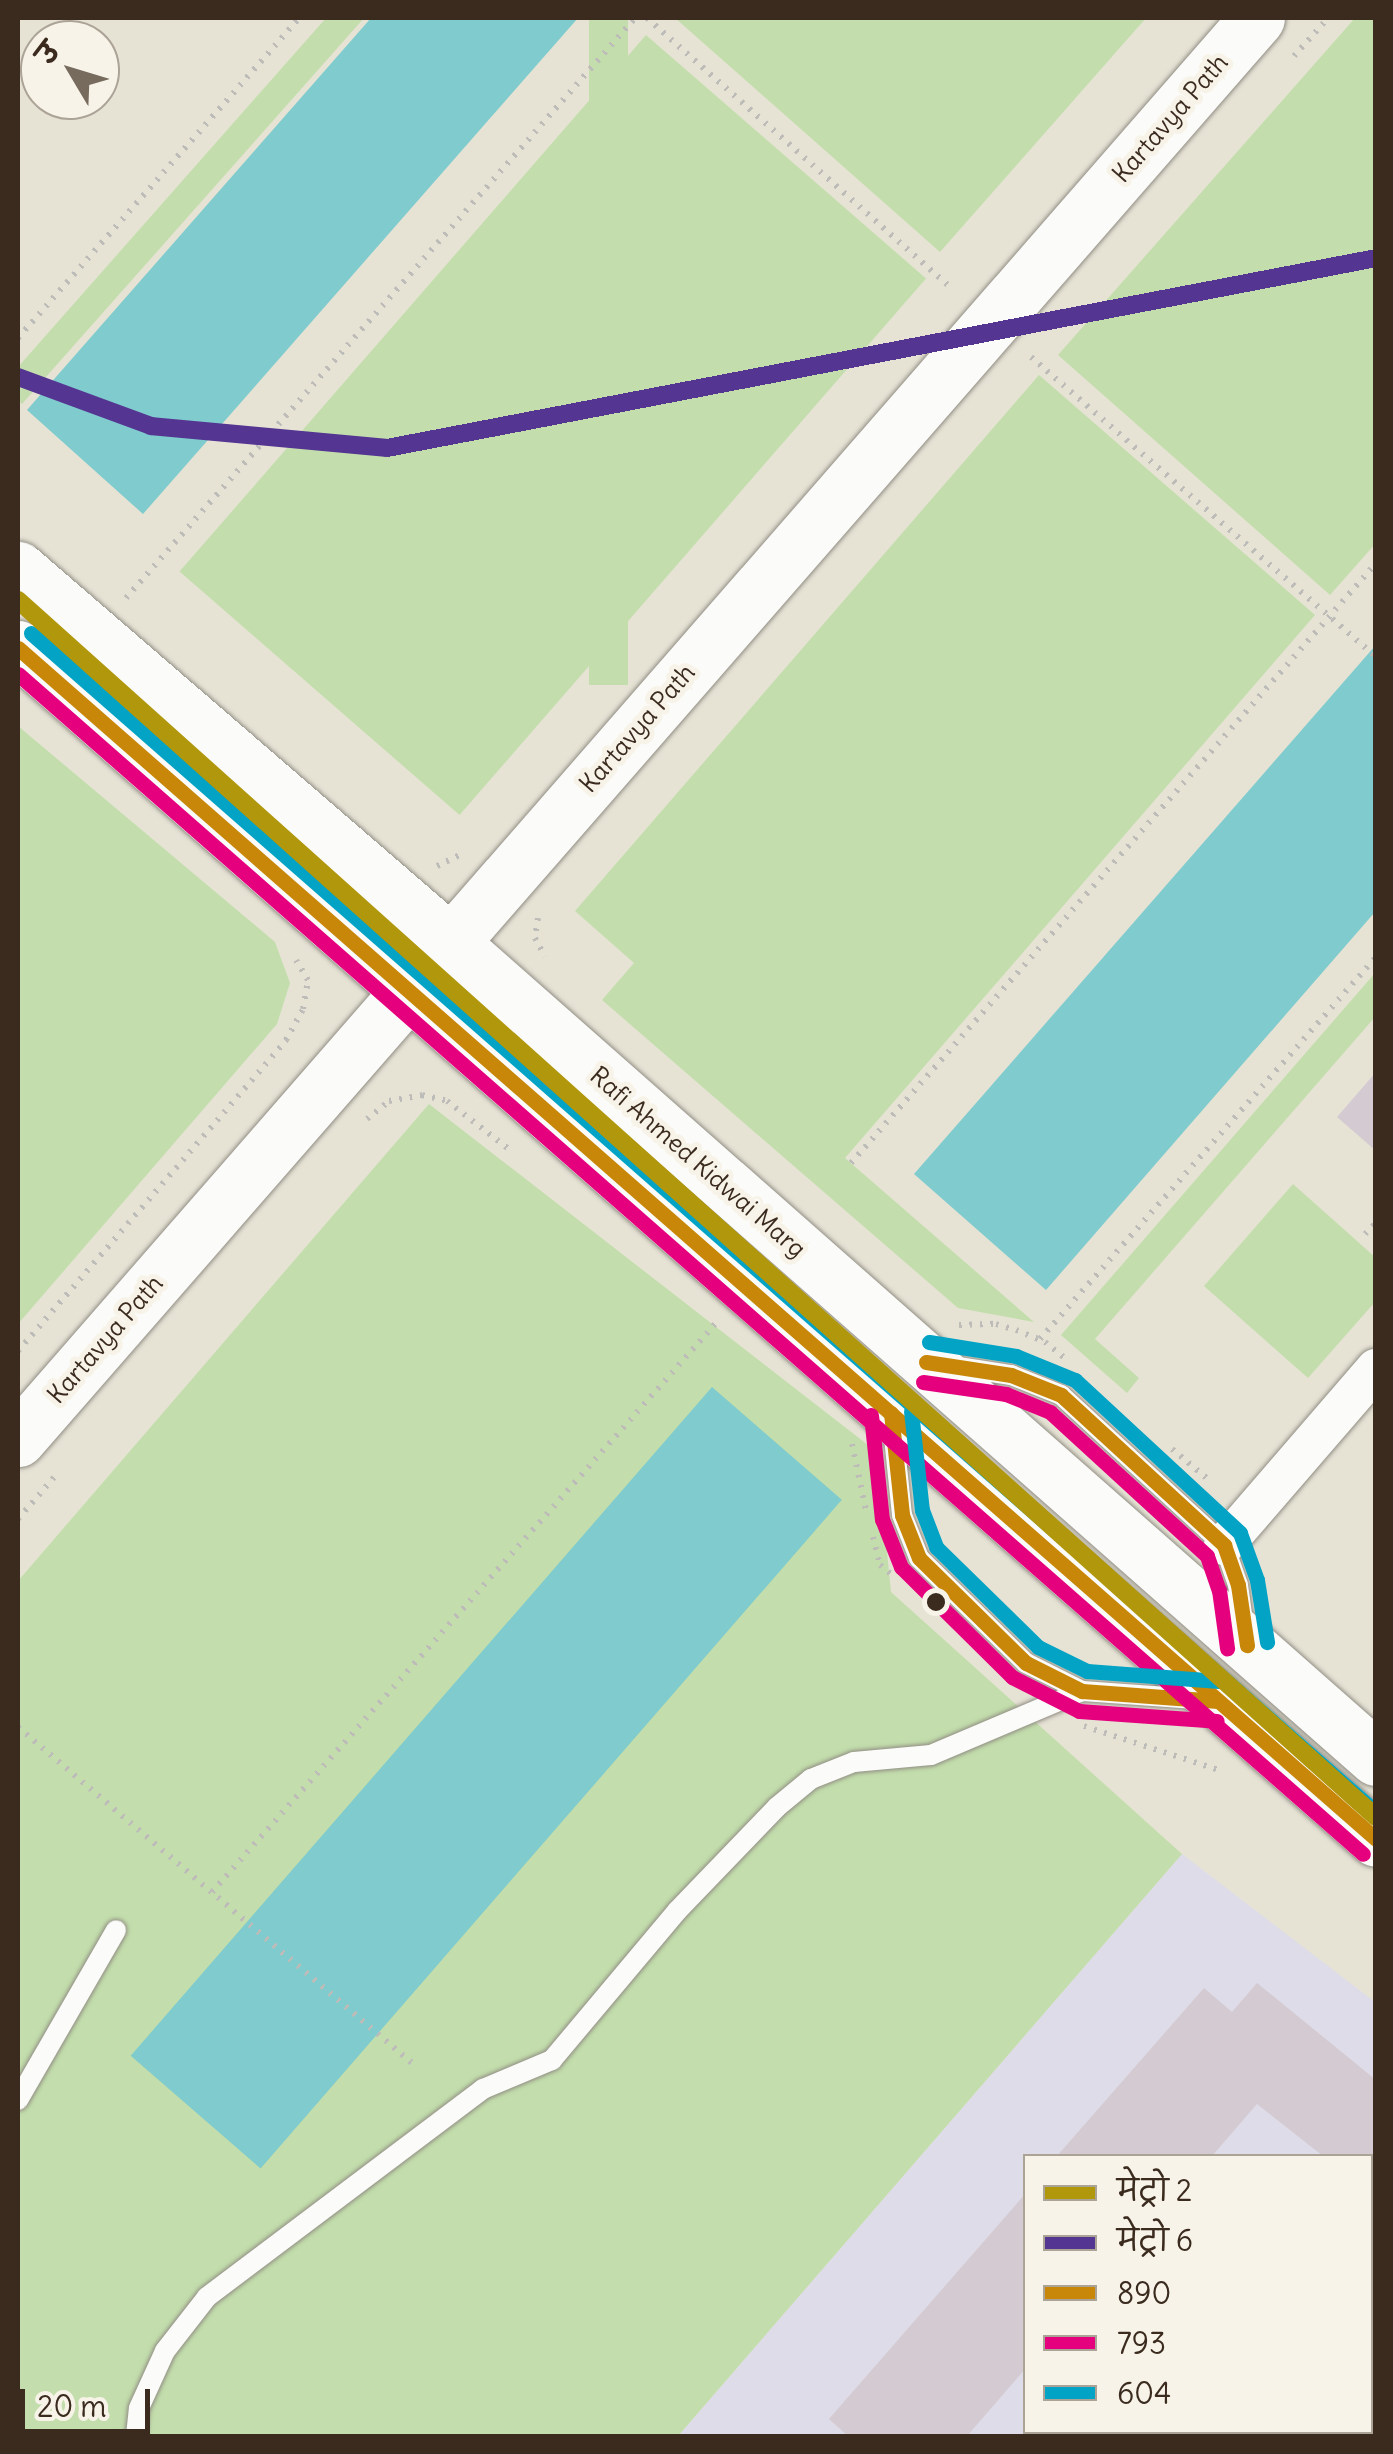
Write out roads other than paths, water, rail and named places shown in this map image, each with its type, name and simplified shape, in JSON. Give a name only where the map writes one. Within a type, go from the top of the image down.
[{"type":"main road","name":"Kartavya Path","points":[[18,1439],[1258,18]]},
{"type":"main road","name":"Rafi Ahmed Kidwai Marg","points":[[18,568],[450,942],[939,1344],[1247,1645],[1376,1758]]},
{"type":"main road","points":[[18,648],[409,988],[871,1426],[1218,1701],[1376,1839]]},
{"type":"street","points":[[1224,1545],[1376,1369]]},
{"type":"lane","points":[[939,1344],[1061,1395],[1224,1545],[1238,1585],[1247,1645]]},
{"type":"lane","points":[[871,1426],[919,1558],[1026,1663],[1082,1691],[1218,1701]]},
{"type":"lane","points":[[136,2436],[139,2408],[165,2350],[207,2297],[483,2089],[552,2060],[677,1912],[778,1807],[811,1779],[854,1762],[931,1755],[1082,1691]]},
{"type":"lane","points":[[18,2100],[116,1930]]},
{"type":"water","points":[[371,18],[578,18],[143,514],[27,410]]},
{"type":"water","points":[[1375,646],[1375,912],[1046,1290],[914,1174]]},
{"type":"water","points":[[712,1387],[842,1500],[261,2169],[131,2056]]},
{"type":"metro line","name":"6","points":[[18,377],[151,426],[387,448],[1376,258]]},
{"type":"metro line","name":"2","points":[[18,600],[1376,1817]]}]
